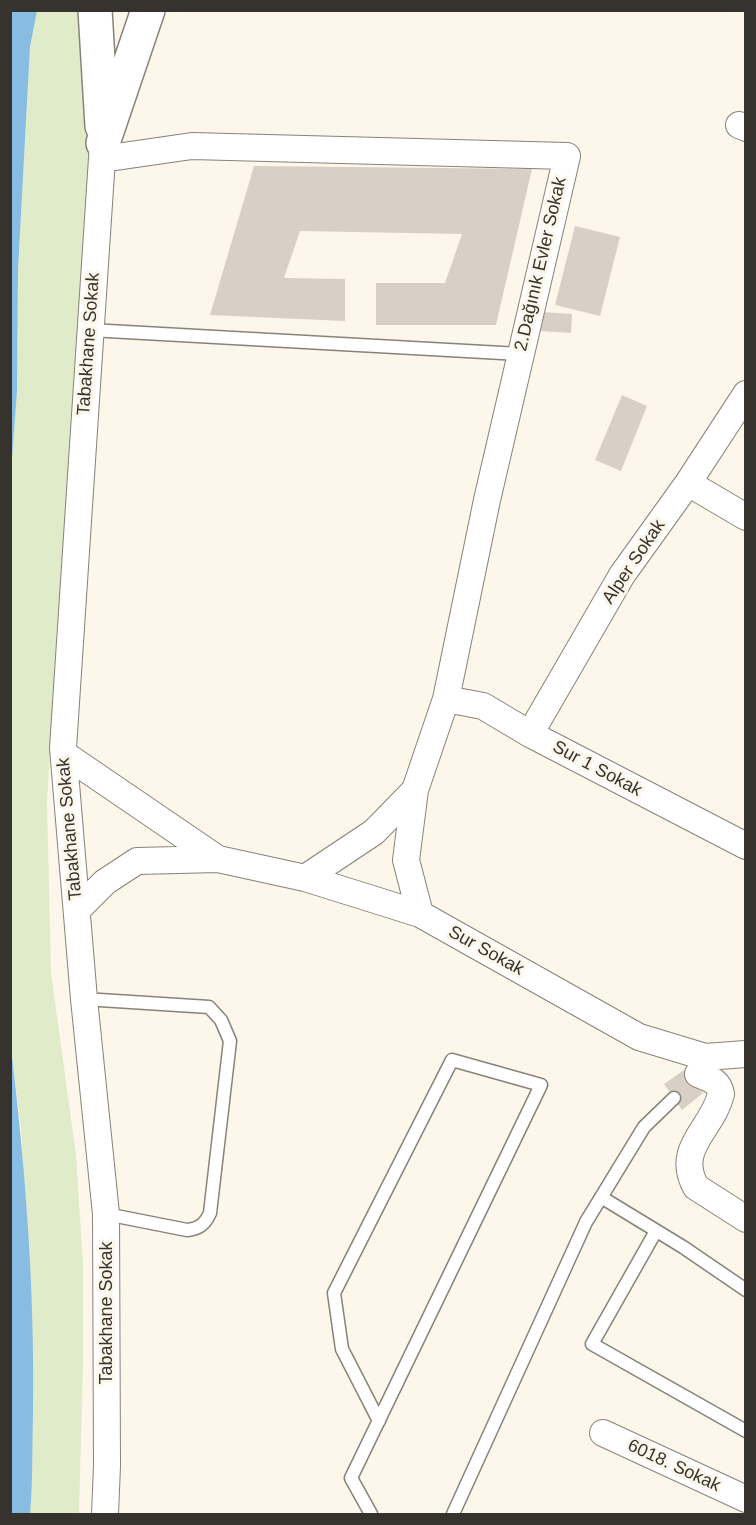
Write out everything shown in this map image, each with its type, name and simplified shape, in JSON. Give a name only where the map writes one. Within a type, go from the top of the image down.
[{"type":"street","points":[[95,10],[103,151]]},
{"type":"street","points":[[103,151],[148,10]]},
{"type":"street","name":"2.Dağınık Evler Sokak","points":[[103,151],[192,146],[567,156],[487,501],[446,699],[415,790],[406,861],[420,914]]},
{"type":"street","name":"Tabakhane Sokak","points":[[103,151],[64,754],[84,999],[106,1214],[107,1466],[105,1515]]},
{"type":"street","name":"Alper Sokak","points":[[530,734],[622,575],[688,483],[746,394]]},
{"type":"street","points":[[688,483],[746,517]]},
{"type":"street","name":"Sur 1 Sokak","points":[[446,699],[483,706],[530,734],[746,846]]},
{"type":"street","name":"Sur Sokak","points":[[64,754],[218,859]]},
{"type":"street","name":"2.Dağınık Evler Sokak","points":[[305,878],[374,832],[415,790]]},
{"type":"street","name":"Sur Sokak","points":[[77,910],[105,882],[137,861],[218,859],[305,878],[420,914],[700,1071],[746,1054]]},
{"type":"street","points":[[700,1071],[718,1084],[721,1094],[692,1148],[689,1159],[692,1179],[696,1187],[746,1219]]},
{"type":"street","name":"6018. Sokak","points":[[603,1433],[746,1499]]},
{"type":"lane","points":[[90,330],[520,354]]},
{"type":"lane","points":[[84,999],[209,1007],[221,1020],[230,1041],[210,1213],[207,1220],[195,1229],[187,1230],[106,1214]]},
{"type":"lane","points":[[371,1515],[351,1478],[541,1085],[452,1060],[334,1293],[342,1349],[378,1421]]},
{"type":"lane","points":[[453,1515],[586,1222],[644,1127],[674,1098]]},
{"type":"lane","points":[[601,1197],[746,1290]]},
{"type":"lane","points":[[656,1231],[592,1344],[746,1431]]},
{"type":"green space","points":[[91,10],[88,176],[78,383],[58,611],[47,803],[51,972],[76,1155],[83,1264],[79,1514],[30,1514],[33,1381],[21,1128],[10,1039],[10,472],[17,391],[18,270],[30,47],[37,11]]},
{"type":"water","points":[[11,10],[37,11],[30,47],[18,270],[17,391],[11,472]]},
{"type":"water","points":[[10,1039],[31,1272],[33,1367],[30,1514],[10,1514]]},
{"type":"building","points":[[254,166],[532,169],[496,325],[376,325],[376,283],[445,283],[462,234],[300,231],[284,278],[345,279],[345,321],[210,315]]},
{"type":"building","points":[[575,226],[620,237],[600,316],[555,305]]},
{"type":"building","points":[[542,312],[572,314],[571,333],[541,331]]},
{"type":"building","points":[[622,395],[647,406],[621,471],[595,460]]},
{"type":"building","points":[[684,1070],[703,1093],[682,1110],[664,1084]]}]
